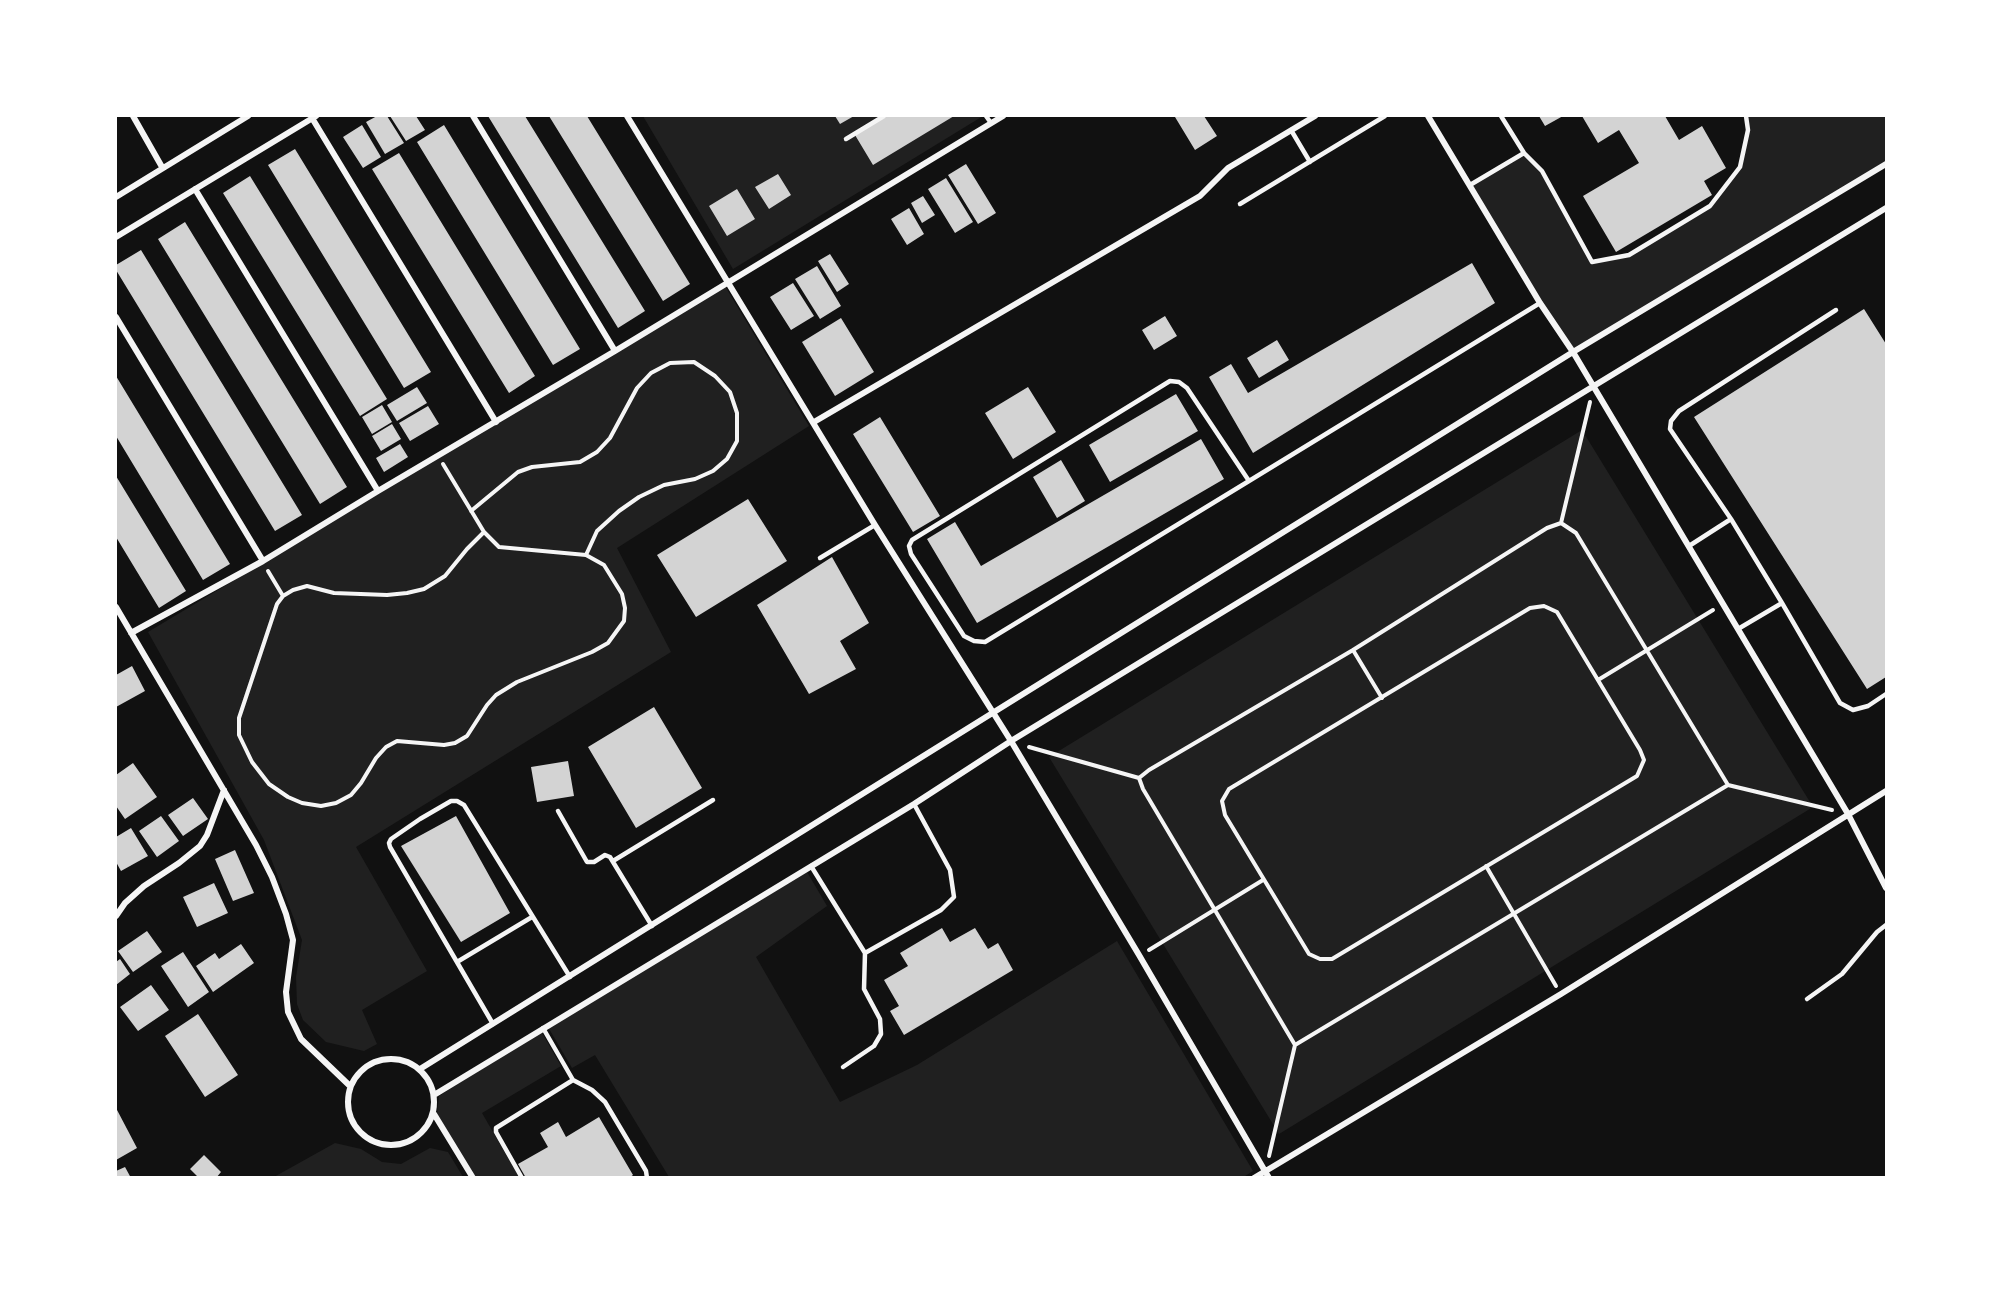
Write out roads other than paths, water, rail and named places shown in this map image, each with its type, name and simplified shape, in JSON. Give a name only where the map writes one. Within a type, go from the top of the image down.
[{"type":"street","points":[[133,116],[162,167]]},
{"type":"street","points":[[116,197],[248,116]]},
{"type":"street","points":[[473,116],[615,351]]},
{"type":"street","points":[[627,116],[875,525],[1011,741],[1267,1174]]},
{"type":"street","points":[[131,633],[263,561],[1003,116]]},
{"type":"street","points":[[813,423],[1200,196],[1228,168],[1315,116]]},
{"type":"street","points":[[1428,116],[1689,546],[1848,814],[1887,888]]},
{"type":"street","points":[[116,237],[314,117],[496,422]]},
{"type":"street","points":[[420,1069],[1573,352],[1887,164]]},
{"type":"street","points":[[195,189],[378,491]]},
{"type":"street","points":[[434,1095],[1887,208]]},
{"type":"street","points":[[116,317],[263,561]]},
{"type":"street","points":[[116,607],[256,845],[272,877],[293,940],[286,992],[288,1012],[301,1039],[350,1086]]},
{"type":"street","points":[[116,916],[125,903],[144,886],[200,846],[207,835],[224,790]]},
{"type":"street","points":[[1254,1178],[1267,1174],[1562,994],[1887,791]]},
{"type":"street","points":[[434,1114],[424,1130],[411,1140],[394,1145],[377,1143],[363,1134],[352,1120],[348,1104],[350,1086],[362,1069],[381,1059],[402,1059],[420,1069],[434,1095],[434,1114],[473,1178]]},
{"type":"lane","points":[[846,139],[884,116]]},
{"type":"lane","points":[[986,116],[991,123]]},
{"type":"lane","points":[[1240,204],[1385,116]]},
{"type":"lane","points":[[1501,116],[1524,153],[1542,171],[1592,262],[1629,255],[1710,206],[1740,167],[1748,130],[1746,116]]},
{"type":"lane","points":[[1291,130],[1310,162]]},
{"type":"lane","points":[[1470,184],[1524,153]]},
{"type":"lane","points":[[1249,481],[1187,388],[1179,382],[1170,381],[912,540],[909,546],[911,554],[964,636],[974,641],[985,642],[1249,481],[1540,303]]},
{"type":"lane","points":[[1836,310],[1679,411],[1671,421],[1670,429],[1731,519],[1840,704],[1853,710],[1868,706],[1887,694]]},
{"type":"lane","points":[[1689,546],[1731,519]]},
{"type":"lane","points":[[820,558],[875,525]]},
{"type":"lane","points":[[1738,629],[1782,603]]},
{"type":"lane","points":[[613,861],[713,800]]},
{"type":"lane","points":[[493,1025],[389,843],[420,819],[451,801],[461,802],[570,977]]},
{"type":"lane","points":[[866,953],[941,910],[954,897],[950,870],[914,804]]},
{"type":"lane","points":[[558,811],[587,862],[594,862],[608,855],[613,861],[652,926]]},
{"type":"lane","points":[[811,866],[866,953],[864,989],[880,1019],[881,1034],[874,1046],[843,1067]]},
{"type":"lane","points":[[457,962],[532,917]]},
{"type":"lane","points":[[1807,999],[1842,974],[1877,932],[1887,925]]},
{"type":"lane","points":[[543,1028],[573,1080],[592,1090],[605,1102],[646,1171],[647,1178]]},
{"type":"lane","points":[[522,1178],[496,1132],[496,1128],[573,1080]]}]
